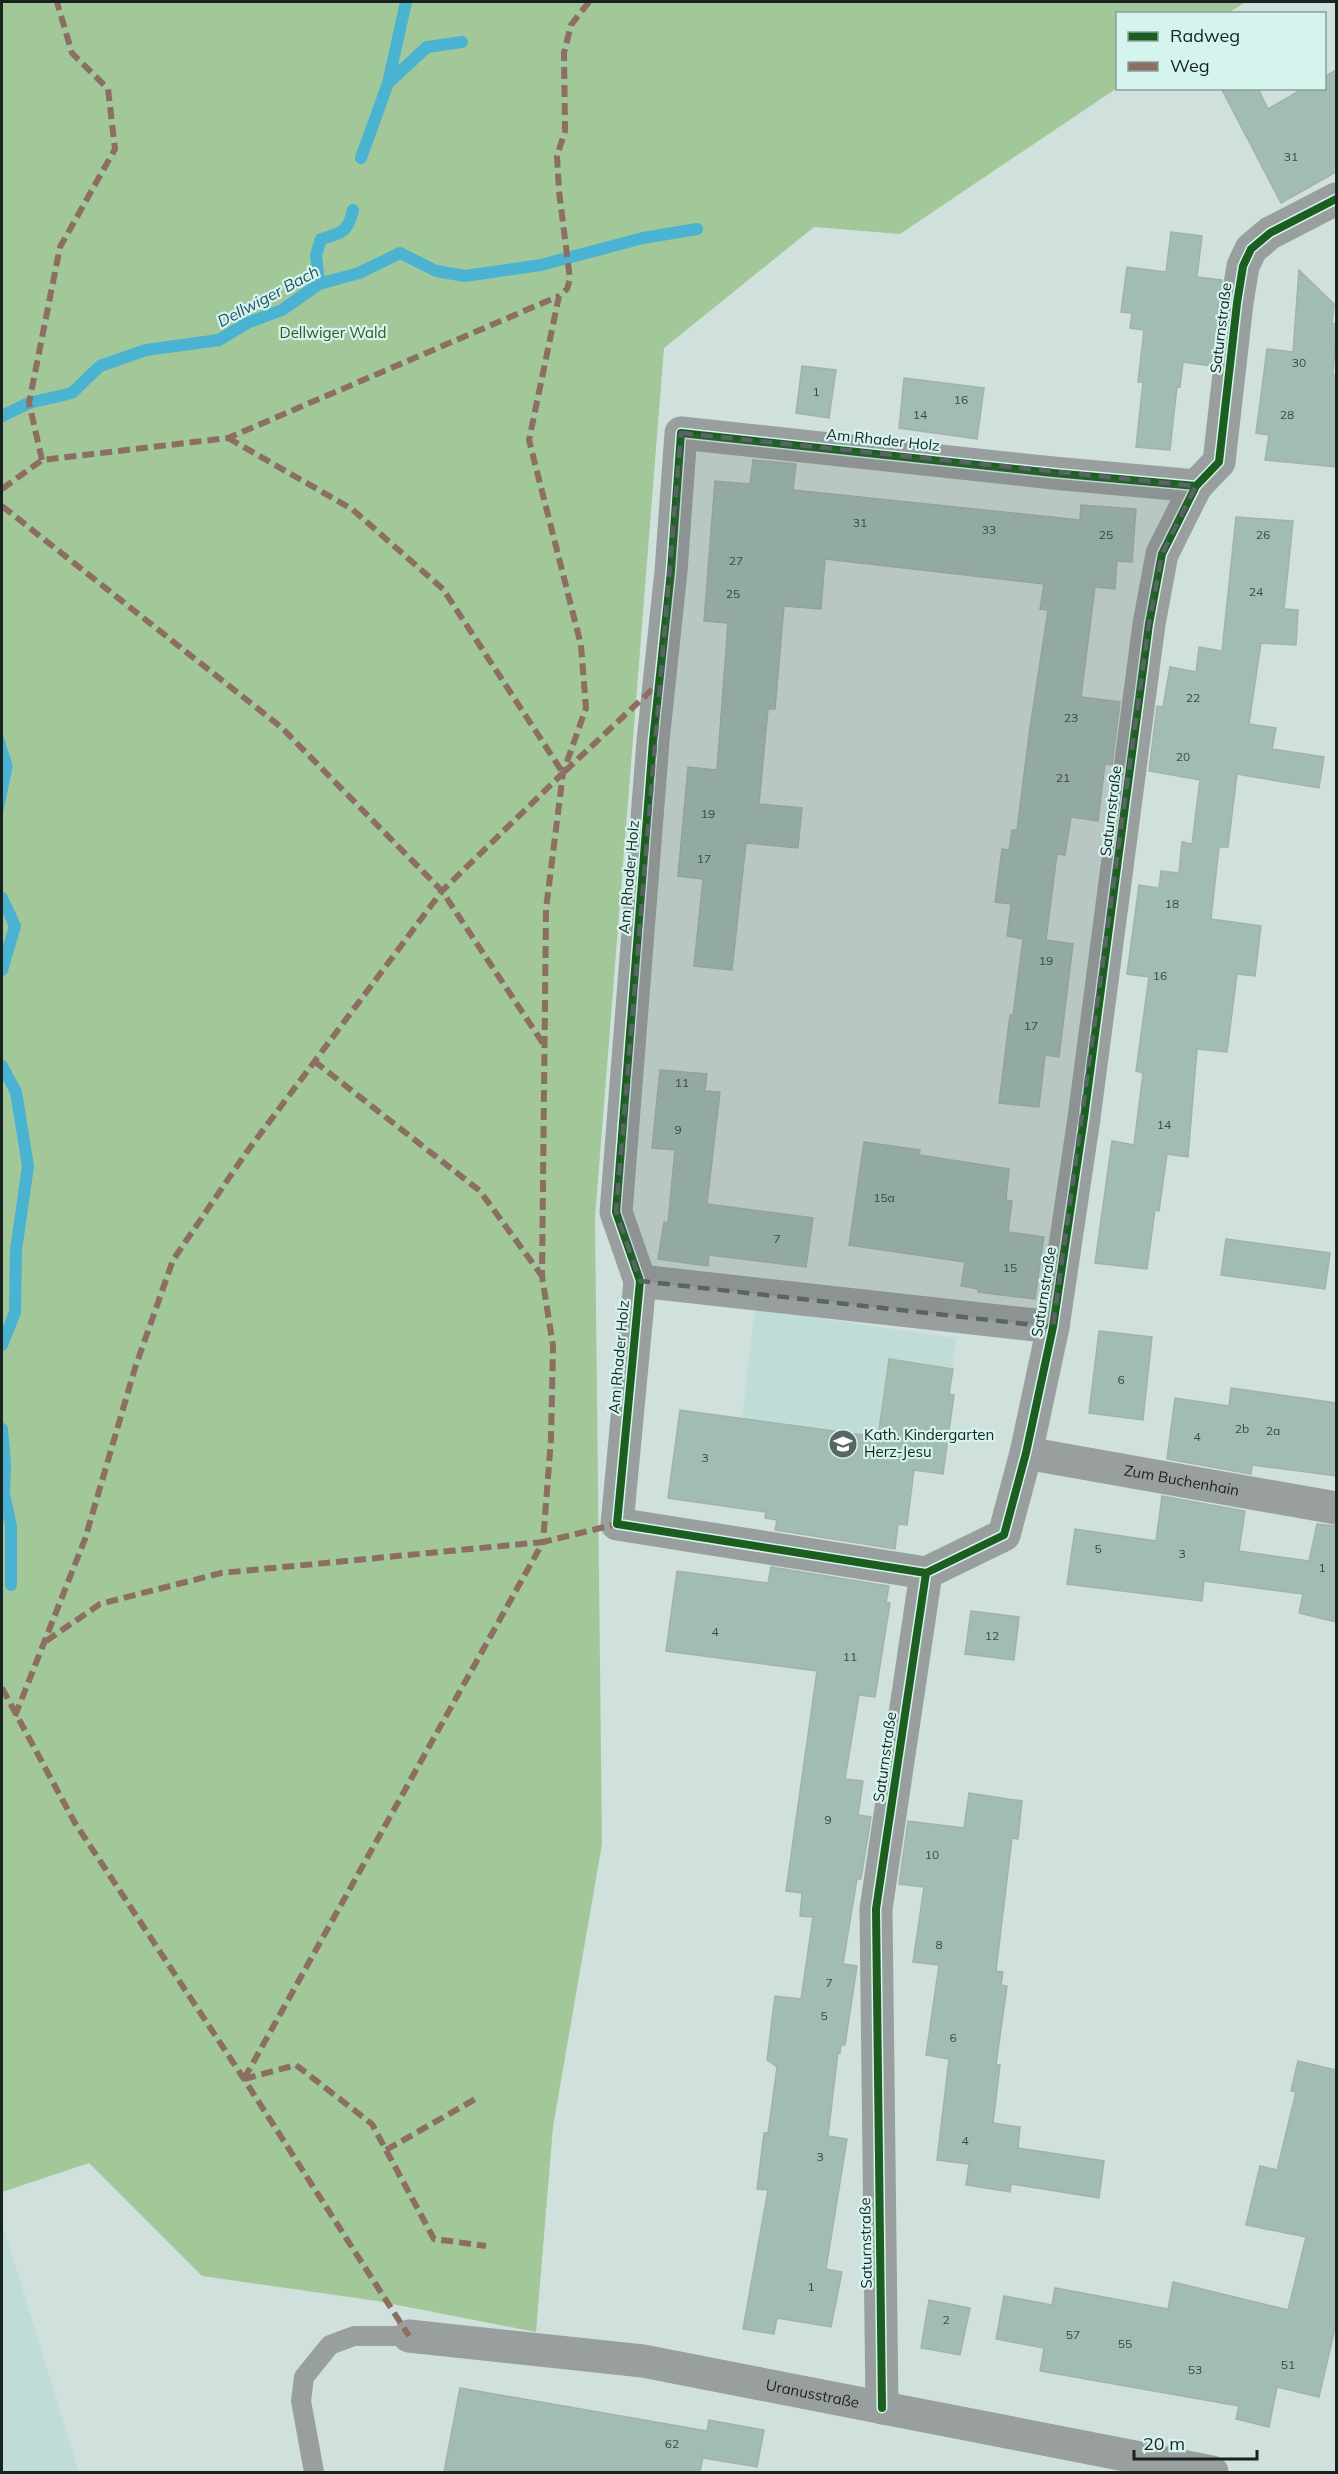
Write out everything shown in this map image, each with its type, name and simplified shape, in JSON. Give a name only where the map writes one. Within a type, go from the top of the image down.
[{"type":"street","name":"Saturnstraße","points":[[882,2408],[876,1909],[926,1573],[1004,1535],[1026,1453],[1053,1327],[1084,1118],[1149,624],[1162,554],[1196,486],[1219,462],[1243,266],[1251,249],[1270,232],[1336,198]]},
{"type":"street","name":"Am Rhader Holz","points":[[926,1573],[617,1524],[640,1281],[616,1212],[653,741],[671,571],[681,433],[1196,486]]},
{"type":"street","name":"Am Rhader Holz","points":[[640,1281],[1053,1327]]},
{"type":"street","name":"Zum Buchenhain","points":[[1026,1453],[1336,1508]]},
{"type":"street","name":"Uranusstraße","points":[[409,2336],[643,2361],[1212,2472]]},
{"type":"lane","points":[[314,2472],[301,2401],[304,2377],[330,2345],[354,2336],[409,2336]]},
{"type":"highlighted area","points":[[681,433],[1196,486],[1162,554],[1149,624],[1053,1327],[640,1281],[616,1212]]},
{"type":"shaded area","name":"Kath. Kindergarten Herz-Jesu","points":[[755,1309],[956,1338],[949,1394],[954,1395],[943,1474],[914,1470],[907,1525],[881,1522],[879,1534],[765,1518],[767,1506],[732,1501]]},
{"type":"shaded area","points":[[2,2223],[79,2472],[2,2472]]},
{"type":"green space","name":"Dellwiger Wald","points":[[2,2],[1246,2],[1230,12],[1116,12],[1116,89],[900,234],[814,227],[664,348],[595,1218],[602,1844],[553,2127],[536,2332],[377,2301],[202,2276],[89,2163],[2,2192],[2,819],[13,766],[2,731]]},
{"type":"water","points":[[2,731],[13,766],[2,819]]},
{"type":"building","points":[[1336,70],[1336,172],[1281,203],[1222,90],[1259,90],[1268,109],[1301,90],[1326,90],[1326,76]]},
{"type":"building","points":[[1171,232],[1202,236],[1197,277],[1222,280],[1211,366],[1183,362],[1180,387],[1177,386],[1170,450],[1136,447],[1143,382],[1138,382],[1144,330],[1130,328],[1132,313],[1121,312],[1127,267],[1166,272]]},
{"type":"building","points":[[1299,270],[1334,304],[1332,324],[1336,324],[1333,375],[1336,375],[1336,467],[1265,460],[1269,435],[1256,433],[1267,349],[1293,352]]},
{"type":"building","points":[[802,366],[836,370],[829,418],[796,413]]},
{"type":"building","points":[[904,378],[984,388],[977,439],[899,428]]},
{"type":"building","points":[[753,460],[796,464],[793,490],[1080,520],[1081,505],[1136,509],[1132,562],[1117,561],[1115,589],[1095,587],[1081,697],[1120,702],[1112,765],[1105,764],[1098,821],[1071,817],[1065,855],[1057,854],[1046,940],[1073,944],[1059,1057],[1045,1055],[1039,1107],[999,1103],[1010,1015],[1013,1015],[1023,939],[1007,936],[1011,904],[995,902],[1002,849],[1009,850],[1012,830],[1017,830],[1048,610],[1040,609],[1044,584],[825,559],[821,609],[784,606],[775,709],[768,709],[759,804],[802,808],[798,848],[746,843],[732,970],[694,966],[703,879],[678,876],[688,767],[717,770],[728,623],[704,621],[715,481],[750,484]]},
{"type":"building","points":[[1236,517],[1293,521],[1284,609],[1298,610],[1296,645],[1261,643],[1249,724],[1276,728],[1272,749],[1324,757],[1319,788],[1237,774],[1228,847],[1219,847],[1211,919],[1261,926],[1255,976],[1237,974],[1227,1052],[1197,1049],[1188,1157],[1167,1154],[1159,1211],[1155,1210],[1147,1269],[1095,1263],[1112,1141],[1134,1145],[1143,1073],[1136,1071],[1149,977],[1127,974],[1139,885],[1159,888],[1161,871],[1179,873],[1182,842],[1192,844],[1200,780],[1149,771],[1157,706],[1163,707],[1170,667],[1196,672],[1199,647],[1222,651]]},
{"type":"building","points":[[660,1070],[707,1074],[705,1091],[720,1092],[707,1204],[813,1218],[806,1267],[709,1255],[708,1266],[658,1259],[664,1222],[668,1223],[675,1150],[652,1148]]},
{"type":"building","points":[[864,1142],[920,1150],[919,1155],[1009,1169],[1006,1200],[1012,1201],[1008,1232],[1044,1237],[1035,1299],[978,1292],[978,1289],[961,1286],[965,1262],[849,1245]]},
{"type":"building","points":[[1226,1239],[1330,1253],[1325,1289],[1221,1275]]},
{"type":"building","points":[[1099,1331],[1152,1337],[1143,1420],[1089,1413]]},
{"type":"building","points":[[889,1359],[953,1369],[949,1394],[954,1395],[943,1474],[914,1470],[907,1525],[898,1524],[895,1549],[775,1530],[777,1520],[765,1518],[766,1512],[668,1498],[680,1410],[878,1437]]},
{"type":"building","points":[[1231,1388],[1336,1403],[1336,1476],[1252,1465],[1251,1474],[1167,1459],[1175,1398],[1229,1406]]},
{"type":"building","points":[[1162,1496],[1245,1511],[1239,1551],[1309,1561],[1317,1524],[1336,1526],[1336,1622],[1299,1613],[1303,1594],[1204,1581],[1202,1601],[1067,1584],[1075,1529],[1156,1541]]},
{"type":"building","points":[[771,1567],[889,1586],[886,1602],[890,1603],[875,1697],[859,1695],[845,1779],[863,1781],[858,1815],[871,1817],[861,1879],[857,1879],[843,1964],[857,1966],[845,2045],[841,2045],[840,2053],[838,2052],[828,2136],[847,2139],[826,2269],[842,2272],[831,2327],[777,2318],[774,2334],[743,2329],[768,2190],[757,2189],[764,2133],[768,2133],[777,2067],[767,2060],[775,1996],[801,1999],[813,1917],[800,1916],[802,1893],[786,1891],[817,1671],[666,1651],[677,1571],[768,1583]]},
{"type":"building","points":[[971,1611],[1019,1617],[1014,1660],[965,1654]]},
{"type":"building","points":[[969,1793],[1022,1801],[1018,1839],[1012,1838],[996,1971],[1003,1972],[1001,1985],[1007,1986],[996,2065],[1000,2065],[993,2123],[1020,2127],[1018,2148],[1104,2161],[1099,2198],[1011,2184],[1010,2192],[966,2185],[969,2164],[937,2160],[949,2059],[926,2055],[939,1965],[913,1962],[924,1887],[899,1884],[908,1821],[964,1828]]},
{"type":"building","points":[[1298,2061],[1336,2070],[1336,2324],[1319,2397],[1277,2387],[1269,2427],[1236,2419],[1239,2406],[1040,2371],[1044,2348],[996,2339],[1004,2296],[1052,2305],[1055,2288],[1168,2309],[1173,2282],[1288,2310],[1306,2237],[1246,2225],[1260,2166],[1277,2170],[1296,2092],[1291,2091]]},
{"type":"building","points":[[929,2300],[970,2308],[960,2355],[921,2348]]},
{"type":"building","points":[[460,2388],[707,2431],[709,2420],[764,2430],[757,2467],[703,2458],[704,2452],[700,2472],[444,2472]]},
{"type":"waterway","points":[[361,158],[388,83],[406,2]]},
{"type":"waterway","points":[[388,83],[427,47],[462,42]]},
{"type":"waterway","points":[[319,284],[316,255],[321,239],[343,231],[349,223],[353,210]]},
{"type":"waterway","name":"Dellwiger Bach","points":[[2,416],[29,403],[72,393],[100,366],[146,350],[219,340],[247,323],[282,310],[319,284],[359,273],[400,253],[436,271],[465,276],[541,265],[643,238],[697,229]]},
{"type":"waterway","points":[[2,898],[15,926],[2,970]]},
{"type":"waterway","points":[[2,1066],[16,1092],[28,1166],[16,1250],[15,1312],[2,1345]]},
{"type":"waterway","points":[[2,1429],[5,1464],[4,1494],[11,1526],[11,1585]]},
{"type":"marked path","points":[[42,460],[29,403],[60,247],[115,149],[108,89],[72,53],[57,2]]},
{"type":"marked path","points":[[589,2],[571,25],[564,53],[565,131],[557,156],[570,279],[567,289],[559,296],[529,440],[581,645],[586,708],[563,773],[546,909],[542,1276],[553,1346],[551,1439],[543,1542],[617,1524]]},
{"type":"marked path","points":[[2,489],[42,460],[228,438],[559,296]]},
{"type":"marked path","points":[[228,438],[352,509],[443,589],[563,773],[659,683]]},
{"type":"marked path","points":[[2,506],[281,727],[442,891],[546,1048]]},
{"type":"marked path","points":[[15,1716],[85,1539],[135,1368],[173,1260],[246,1153],[442,891],[563,773]]},
{"type":"marked path","points":[[314,1061],[480,1191],[542,1276]]},
{"type":"marked path","points":[[46,1641],[100,1604],[221,1573],[543,1542],[244,2079]]},
{"type":"marked path","points":[[2,1688],[75,1823],[244,2079],[409,2336]]},
{"type":"marked path","points":[[244,2079],[296,2065],[372,2124],[434,2239],[486,2246]]},
{"type":"marked path","points":[[386,2150],[477,2098]]},
{"type":"cycle path","points":[[882,2408],[876,1909],[926,1573],[1004,1535],[1026,1453],[1053,1327],[1084,1118],[1149,624],[1162,554],[1196,486],[1219,462],[1243,266],[1251,249],[1270,233],[1336,199]]},
{"type":"cycle path","points":[[926,1573],[617,1524],[640,1281],[616,1212],[653,741],[671,571],[681,433],[1196,486]]},
{"type":"place","name":"Kath. Kindergarten Herz-Jesu","points":[[843,1444]]}]
